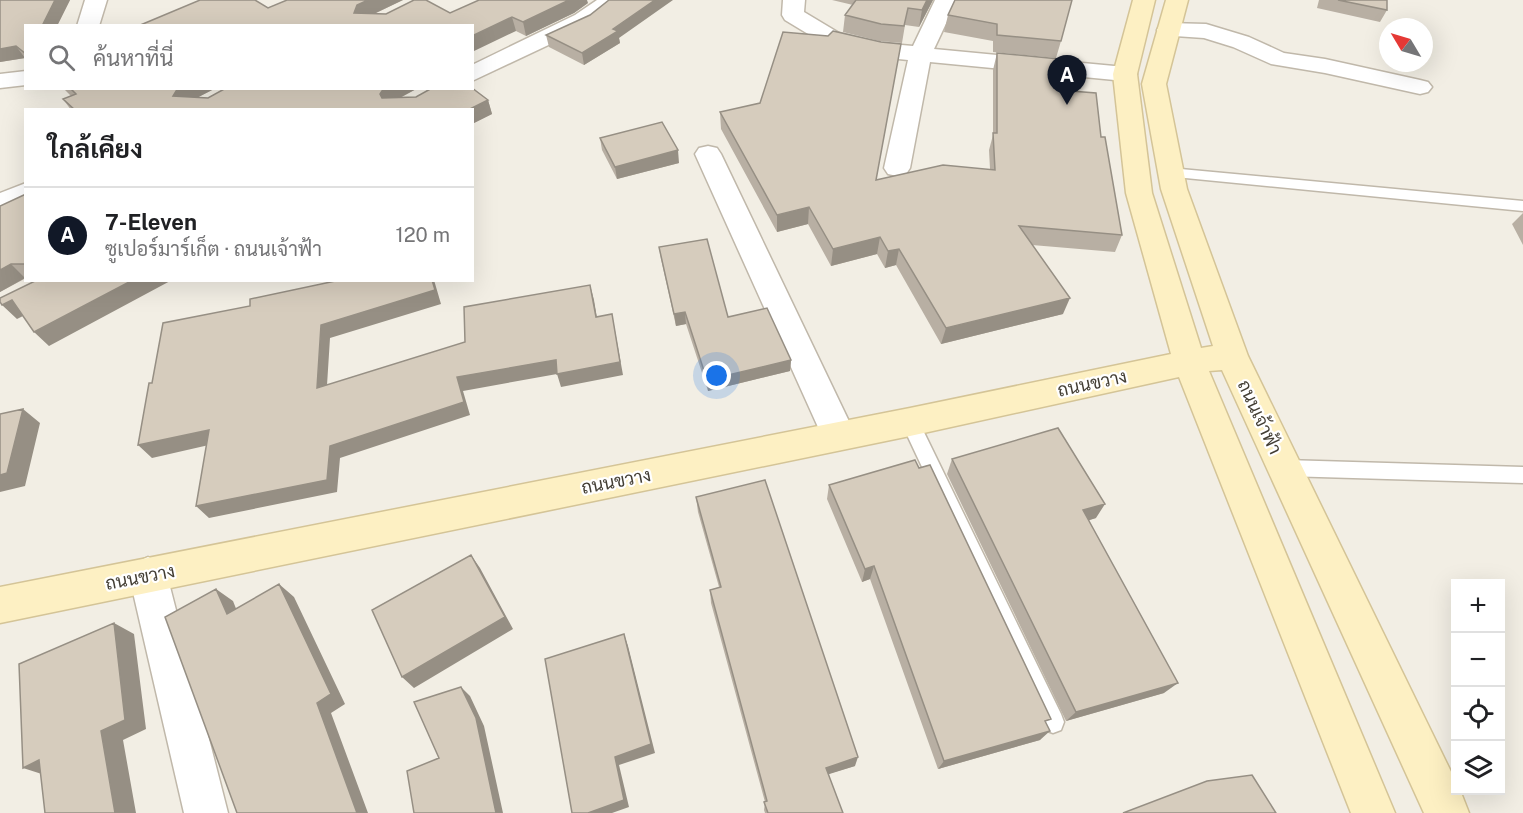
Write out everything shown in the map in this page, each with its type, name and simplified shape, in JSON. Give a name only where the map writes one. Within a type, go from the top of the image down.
[{"type":"main road","points":[[1144,0],[1125,74],[1139,193],[1190,362],[1373,813]]},
{"type":"main road","name":"ถนนเจ้าฟ้า","points":[[1173,15],[1154,84],[1170,173],[1232,356],[1447,813]]},
{"type":"main road","name":"ถนนขวาง","points":[[0,605],[910,422],[1190,362],[1232,356]]},
{"type":"street","points":[[89,24],[96,0]]},
{"type":"street","points":[[474,73],[583,20],[611,0]]},
{"type":"street","points":[[794,0],[793,15],[831,38],[879,50],[1125,74]]},
{"type":"street","points":[[897,168],[920,55],[946,0]]},
{"type":"street","points":[[1173,15],[1206,31],[1241,42],[1279,59],[1325,66],[1420,87]]},
{"type":"street","points":[[0,81],[24,78]]},
{"type":"street","points":[[708,154],[839,436]]},
{"type":"street","points":[[0,204],[24,193]]},
{"type":"street","points":[[148,575],[206,813]]},
{"type":"lane","points":[[1170,173],[1523,206]]},
{"type":"lane","points":[[910,422],[1053,722]]},
{"type":"lane","points":[[1285,468],[1523,475]]},
{"type":"building","points":[[0,0],[55,0],[43,24],[24,24],[24,52],[16,46],[0,49]]},
{"type":"building","points":[[200,0],[255,0],[268,8],[287,0],[368,0],[357,5],[354,13],[386,14],[414,0],[426,0],[450,13],[479,0],[569,0],[523,22],[512,17],[474,35],[474,24],[143,24]]},
{"type":"building","points":[[609,0],[655,0],[613,29],[618,31],[582,53],[546,35],[590,15]]},
{"type":"building","points":[[856,0],[927,0],[922,10],[908,8],[904,26],[881,24],[845,15]]},
{"type":"building","points":[[955,0],[1072,0],[1061,41],[997,35],[997,24],[948,15]]},
{"type":"building","points":[[1338,0],[1387,0],[1387,10]]},
{"type":"building","points":[[833,31],[901,44],[876,180],[943,165],[995,170],[993,133],[997,133],[997,53],[1069,60],[1071,91],[1096,93],[1101,137],[1105,137],[1122,235],[1019,226],[1070,298],[946,328],[899,249],[888,251],[880,237],[833,249],[809,207],[777,215],[720,112],[760,103],[783,32],[828,36]]},
{"type":"building","points":[[72,90],[177,90],[173,96],[208,98],[222,90],[383,90],[380,94],[382,98],[416,97],[428,90],[474,90],[488,100],[472,108],[73,108],[63,99],[76,94]]},
{"type":"building","points":[[662,122],[678,150],[615,167],[600,138]]},
{"type":"building","points":[[24,195],[24,264],[11,264],[0,270],[0,206]]},
{"type":"building","points":[[707,239],[728,317],[767,308],[791,360],[707,380],[685,312],[674,314],[659,247]]},
{"type":"building","points":[[33,282],[129,282],[34,332],[12,300],[2,305],[0,298]]},
{"type":"building","points":[[331,282],[433,282],[435,290],[321,325],[317,388],[465,342],[464,307],[590,285],[596,317],[612,314],[620,362],[557,374],[556,360],[457,377],[464,402],[330,446],[327,480],[196,506],[209,430],[138,445],[163,323],[250,306],[250,299]]},
{"type":"building","points":[[23,409],[7,473],[0,475],[0,414]]},
{"type":"building","points":[[1058,428],[1105,504],[1083,510],[1178,683],[1076,712],[952,459]]},
{"type":"building","points":[[915,460],[919,468],[930,465],[1051,719],[1045,721],[1050,731],[944,761],[874,566],[865,569],[829,485]]},
{"type":"building","points":[[765,480],[858,757],[826,768],[843,813],[768,813],[764,802],[767,801],[710,590],[721,587],[696,497]]},
{"type":"building","points":[[471,555],[505,617],[402,677],[372,610]]},
{"type":"building","points":[[279,584],[331,694],[317,703],[357,813],[237,813],[165,617],[216,589],[227,614]]},
{"type":"building","points":[[114,623],[125,720],[101,731],[115,813],[45,813],[39,760],[23,768],[19,664]]},
{"type":"building","points":[[624,634],[651,744],[615,757],[624,800],[588,813],[572,813],[545,659]]},
{"type":"building","points":[[461,687],[476,718],[496,813],[414,813],[407,771],[439,758],[414,702]]},
{"type":"building","points":[[1252,775],[1276,813],[1123,813],[1207,781]]},
{"type":"place","name":"7-Eleven","points":[[1067,105]]}]
